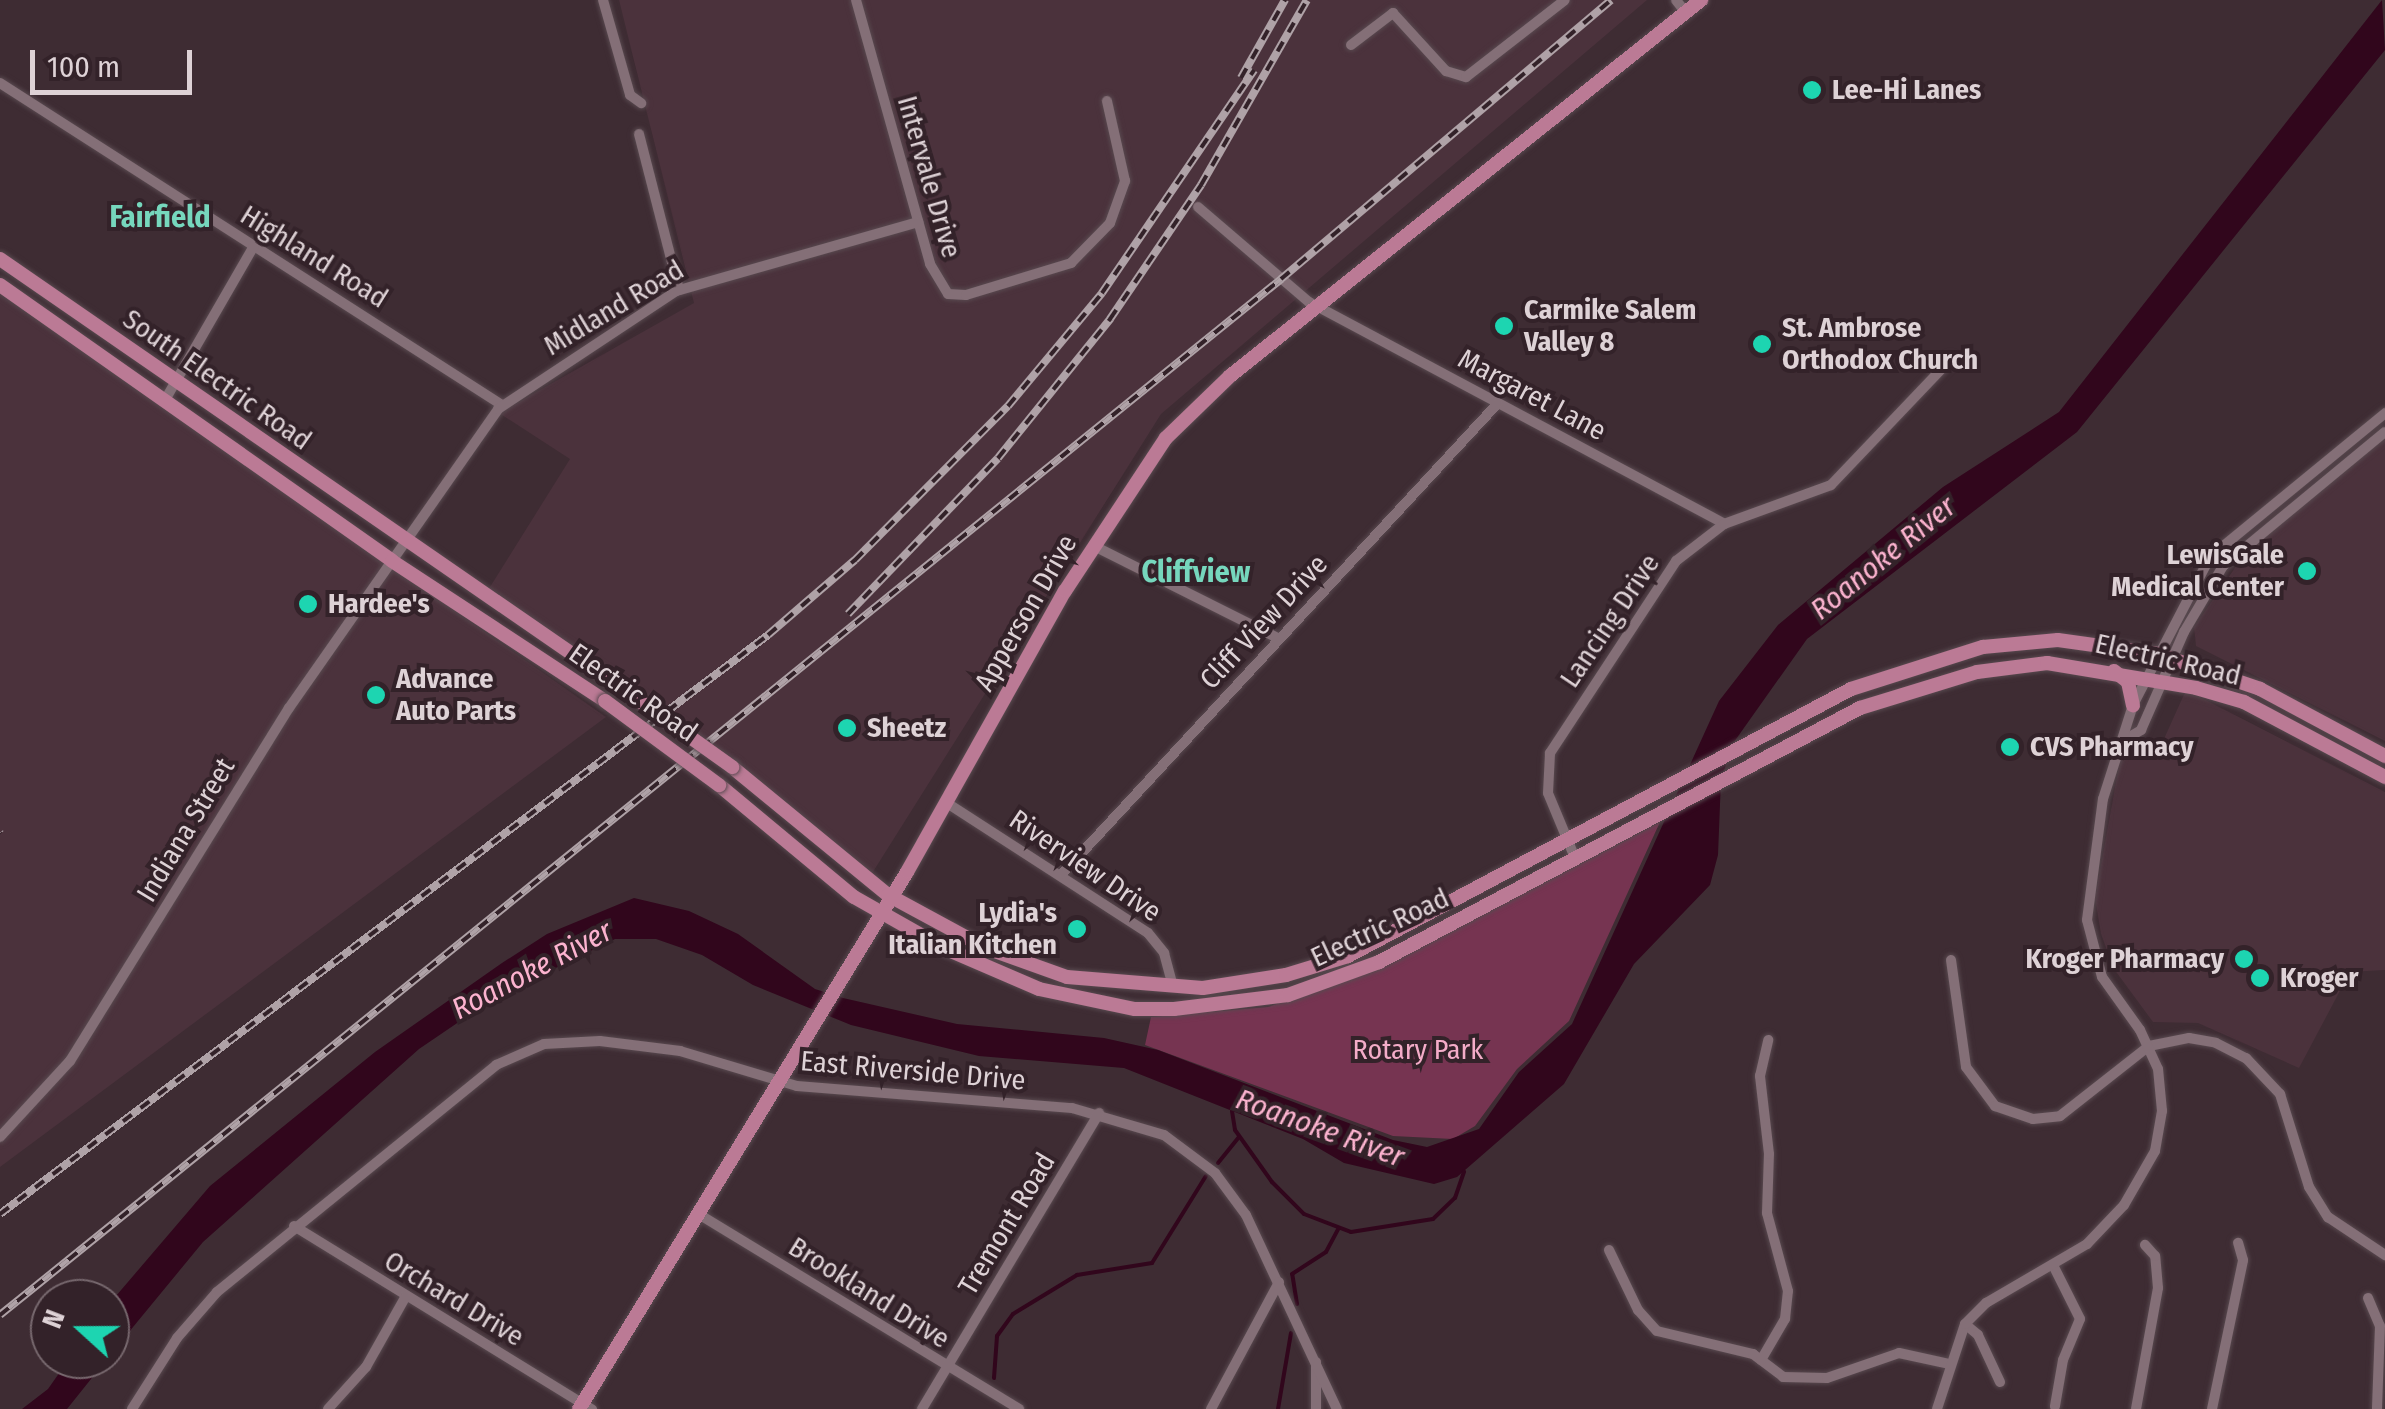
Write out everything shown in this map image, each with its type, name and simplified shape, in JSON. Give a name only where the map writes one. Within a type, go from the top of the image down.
[{"type":"main road","name":"Apperson Drive","points":[[584,1407],[776,1080],[946,803],[1094,546],[1180,422],[1681,6],[1701,0]]},
{"type":"main road","name":"South Electric Road","points":[[0,259],[405,541]]},
{"type":"main road","name":"South Electric Road","points":[[0,285],[392,561]]},
{"type":"main road","name":"Electric Road","points":[[405,541],[732,767],[888,895],[1034,966],[1084,979],[1173,987],[1234,985],[1348,956],[1565,837],[1615,816],[1880,677],[1984,647],[2058,640],[2174,658],[2260,689],[2385,756]]},
{"type":"main road","name":"Electric Road","points":[[392,561],[605,701],[878,911],[1040,989],[1135,1008],[1208,1007],[1288,995],[1379,962],[1624,830],[1884,698],[1977,672],[2047,662],[2146,676],[2244,702],[2385,776]]},
{"type":"main road","points":[[2113,671],[2128,682],[2133,705]]},
{"type":"street","points":[[603,0],[630,94],[641,103]]},
{"type":"street","name":"Intervale Drive","points":[[856,0],[937,283],[954,296],[1071,262],[1110,223],[1125,181],[1106,101]]},
{"type":"street","points":[[1351,45],[1394,13],[1446,71],[1466,77],[1565,0]]},
{"type":"street","name":"Highland Road","points":[[0,83],[502,405]]},
{"type":"street","points":[[639,134],[679,290]]},
{"type":"street","name":"Margaret Lane","points":[[1198,206],[1319,306],[1724,524]]},
{"type":"street","name":"Midland Road","points":[[405,541],[502,405],[679,290],[918,222]]},
{"type":"street","points":[[165,400],[254,246]]},
{"type":"street","name":"Lancing Drive","points":[[1575,858],[1548,793],[1550,753],[1676,561],[1724,524],[1832,484],[1950,360]]},
{"type":"street","name":"Cliff View Drive","points":[[1063,873],[1498,403]]},
{"type":"street","points":[[1937,1409],[1965,1324],[1986,1303],[2054,1267],[2106,1226],[2148,1168],[2162,1111],[2148,1046],[2102,978],[2086,920],[2103,800],[2146,676],[2197,576],[2228,537],[2385,412]]},
{"type":"street","points":[[2124,740],[2140,730],[2210,585],[2240,548],[2385,432]]},
{"type":"street","points":[[2331,455],[2339,468]]},
{"type":"street","points":[[2228,537],[2240,548]]},
{"type":"street","name":"Indiana Street","points":[[0,1138],[70,1061],[288,708],[405,541]]},
{"type":"street","points":[[1094,546],[1278,638]]},
{"type":"street","name":"Riverview Drive","points":[[946,803],[1063,873],[1157,942],[1173,987]]},
{"type":"street","points":[[1952,960],[1966,1068],[1979,1091],[2004,1112],[2033,1119],[2073,1110],[2148,1046],[2204,1040],[2260,1070],[2290,1113],[2317,1203],[2340,1230],[2385,1255]]},
{"type":"street","points":[[1761,1360],[1784,1319],[1788,1291],[1767,1214],[1769,1154],[1760,1076],[1768,1040]]},
{"type":"street","name":"East Riverside Drive","points":[[132,1409],[198,1312],[294,1226],[496,1065],[526,1050],[562,1042],[634,1044],[776,1080],[1100,1113],[1164,1136],[1216,1173],[1246,1215],[1337,1409]]},
{"type":"street","name":"Tremont Road","points":[[922,1409],[1100,1113]]},
{"type":"street","name":"Brookland Drive","points":[[697,1213],[1019,1409]]},
{"type":"street","name":"Orchard Drive","points":[[294,1226],[584,1407]]},
{"type":"street","points":[[2212,1409],[2243,1260],[2238,1243]]},
{"type":"street","points":[[2136,1409],[2158,1288],[2155,1256],[2146,1244]]},
{"type":"street","points":[[1610,1250],[1638,1310],[1657,1331],[1761,1360],[1783,1376],[1811,1380],[1899,1352],[1949,1364]]},
{"type":"street","points":[[2054,1267],[2080,1319],[2063,1360],[2056,1406]]},
{"type":"street","points":[[1211,1409],[1279,1282]]},
{"type":"street","points":[[328,1409],[366,1367],[406,1296]]},
{"type":"street","points":[[2368,1298],[2380,1326],[2377,1409]]},
{"type":"street","points":[[1965,1324],[1978,1335],[2000,1382]]},
{"type":"street","points":[[1316,1361],[1316,1409]]},
{"type":"shaded area","points":[[619,0],[1647,0],[1161,414],[871,875],[646,694],[485,595],[570,459],[499,413],[694,303]]},
{"type":"shaded area","points":[[0,292],[606,717],[0,1167]]},
{"type":"shaded area","name":"LewisGale Medical Center","points":[[2385,437],[2385,741],[2196,646],[2194,627],[2248,549]]},
{"type":"shaded area","points":[[2186,690],[2385,792],[2385,970],[2350,972],[2299,1068],[2198,1023],[2153,1022],[2114,969],[2101,934],[2095,898],[2120,760],[2163,741]]},
{"type":"green space","name":"Rotary Park","points":[[1660,822],[1569,1021],[1517,1069],[1475,1126],[1453,1139],[1393,1136],[1145,1045],[1151,1017],[1268,1007],[1376,971]]},
{"type":"water","name":"Roanoke River","points":[[2382,0],[2385,50],[2077,432],[1807,639],[1734,742],[1721,779],[1718,855],[1710,885],[1634,964],[1564,1084],[1457,1177],[1434,1184],[1344,1163],[1303,1139],[1124,1068],[979,1056],[851,1025],[753,985],[702,955],[656,939],[615,939],[494,998],[419,1049],[203,1242],[130,1331],[130,1280],[210,1186],[375,1052],[502,963],[547,934],[634,898],[689,911],[738,934],[815,989],[843,998],[957,1024],[1104,1038],[1158,1050],[1393,1140],[1427,1147],[1479,1129],[1519,1072],[1572,1024],[1719,701],[1778,625],[1943,487],[2059,412]]},
{"type":"water","points":[[55,1379],[91,1379],[67,1409],[22,1409]]},
{"type":"waterway","name":"Roanoke River","points":[[1232,1111],[1235,1130],[1272,1182],[1304,1214],[1351,1232],[1433,1219],[1455,1198],[1464,1172]]},
{"type":"waterway","points":[[1218,1163],[1239,1137]]},
{"type":"waterway","points":[[994,1378],[997,1336],[1013,1314],[1077,1275],[1152,1263],[1206,1176]]},
{"type":"waterway","points":[[1297,1304],[1292,1274],[1326,1252],[1339,1228]]},
{"type":"waterway","points":[[1278,1409],[1291,1333]]},
{"type":"railway","points":[[1241,78],[1285,0]]},
{"type":"railway","points":[[848,614],[998,458],[1110,319],[1201,185],[1307,0]]},
{"type":"railway","points":[[0,1315],[1281,279],[1611,0]]},
{"type":"railway","points":[[0,1214],[768,635],[855,560],[1008,406],[1102,293],[1254,70]]},
{"type":"place","name":"Lee-Hi Lanes","points":[[1812,90]]},
{"type":"place","name":"Carmike Salem Valley 8","points":[[1504,326]]},
{"type":"place","name":"St. Ambrose Orthodox Church","points":[[1762,344]]},
{"type":"place","name":"LewisGale Medical Center","points":[[2307,571]]},
{"type":"place","name":"Hardee's","points":[[308,604]]},
{"type":"place","name":"Advance Auto Parts","points":[[376,695]]},
{"type":"place","name":"Sheetz","points":[[847,728]]},
{"type":"place","name":"CVS Pharmacy","points":[[2010,747]]},
{"type":"place","name":"Lydia's Italian Kitchen","points":[[1077,929]]},
{"type":"place","name":"Kroger Pharmacy","points":[[2244,959]]},
{"type":"place","name":"Kroger","points":[[2260,978]]},
{"type":"district","name":"Fairfield","points":[[160,217]]},
{"type":"district","name":"Cliffview","points":[[1196,572]]}]
